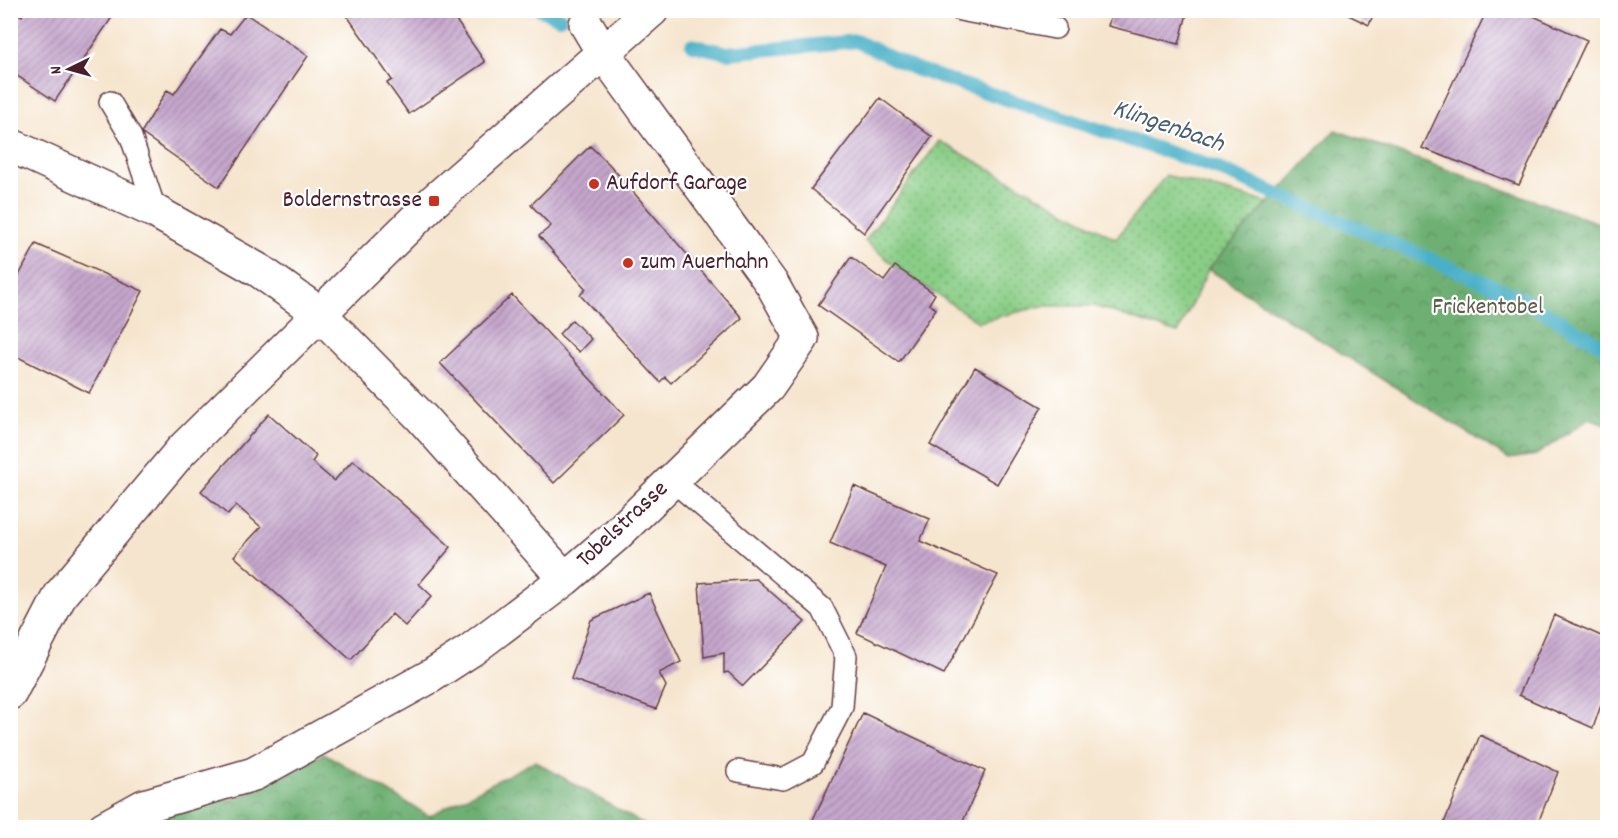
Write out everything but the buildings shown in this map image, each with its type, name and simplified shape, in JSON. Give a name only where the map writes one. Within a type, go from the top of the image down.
[{"type":"street","points":[[10,693],[61,594],[181,452],[434,201],[652,10]]},
{"type":"street","points":[[586,24],[604,54]]},
{"type":"street","name":"Tobelstrasse","points":[[104,828],[144,806],[254,774],[431,676],[471,651],[565,579],[615,536],[768,387],[802,338],[772,284],[604,54]]},
{"type":"street","points":[[10,145],[156,212],[260,271],[319,313],[422,418],[565,579]]},
{"type":"lane","points":[[960,10],[1055,28]]},
{"type":"lane","points":[[110,102],[131,137],[156,212]]},
{"type":"lane","points":[[672,480],[822,608],[846,656],[842,707],[813,763],[783,779],[738,771]]},
{"type":"green space","name":"Frickentobel","points":[[1335,130],[1607,226],[1607,425],[1590,418],[1536,455],[1509,459],[1208,269]]},
{"type":"green space","points":[[939,141],[1116,239],[1166,175],[1269,203],[1209,268],[1178,333],[1094,306],[1042,306],[978,322],[895,266],[865,241]]},
{"type":"green space","points":[[324,753],[429,816],[535,761],[648,827],[132,828],[150,812],[238,798]]},
{"type":"waterway","name":"Klingenbach","points":[[541,10],[560,18]]},
{"type":"waterway","name":"Klingenbach","points":[[692,45],[728,53],[856,41],[915,69],[1216,168],[1519,297],[1608,349]]},
{"type":"place","name":"Aufdorf Garage","points":[[594,184]]},
{"type":"place","name":"Boldernstrasse","points":[[434,201]]},
{"type":"place","name":"zum Auerhahn","points":[[628,263]]}]
